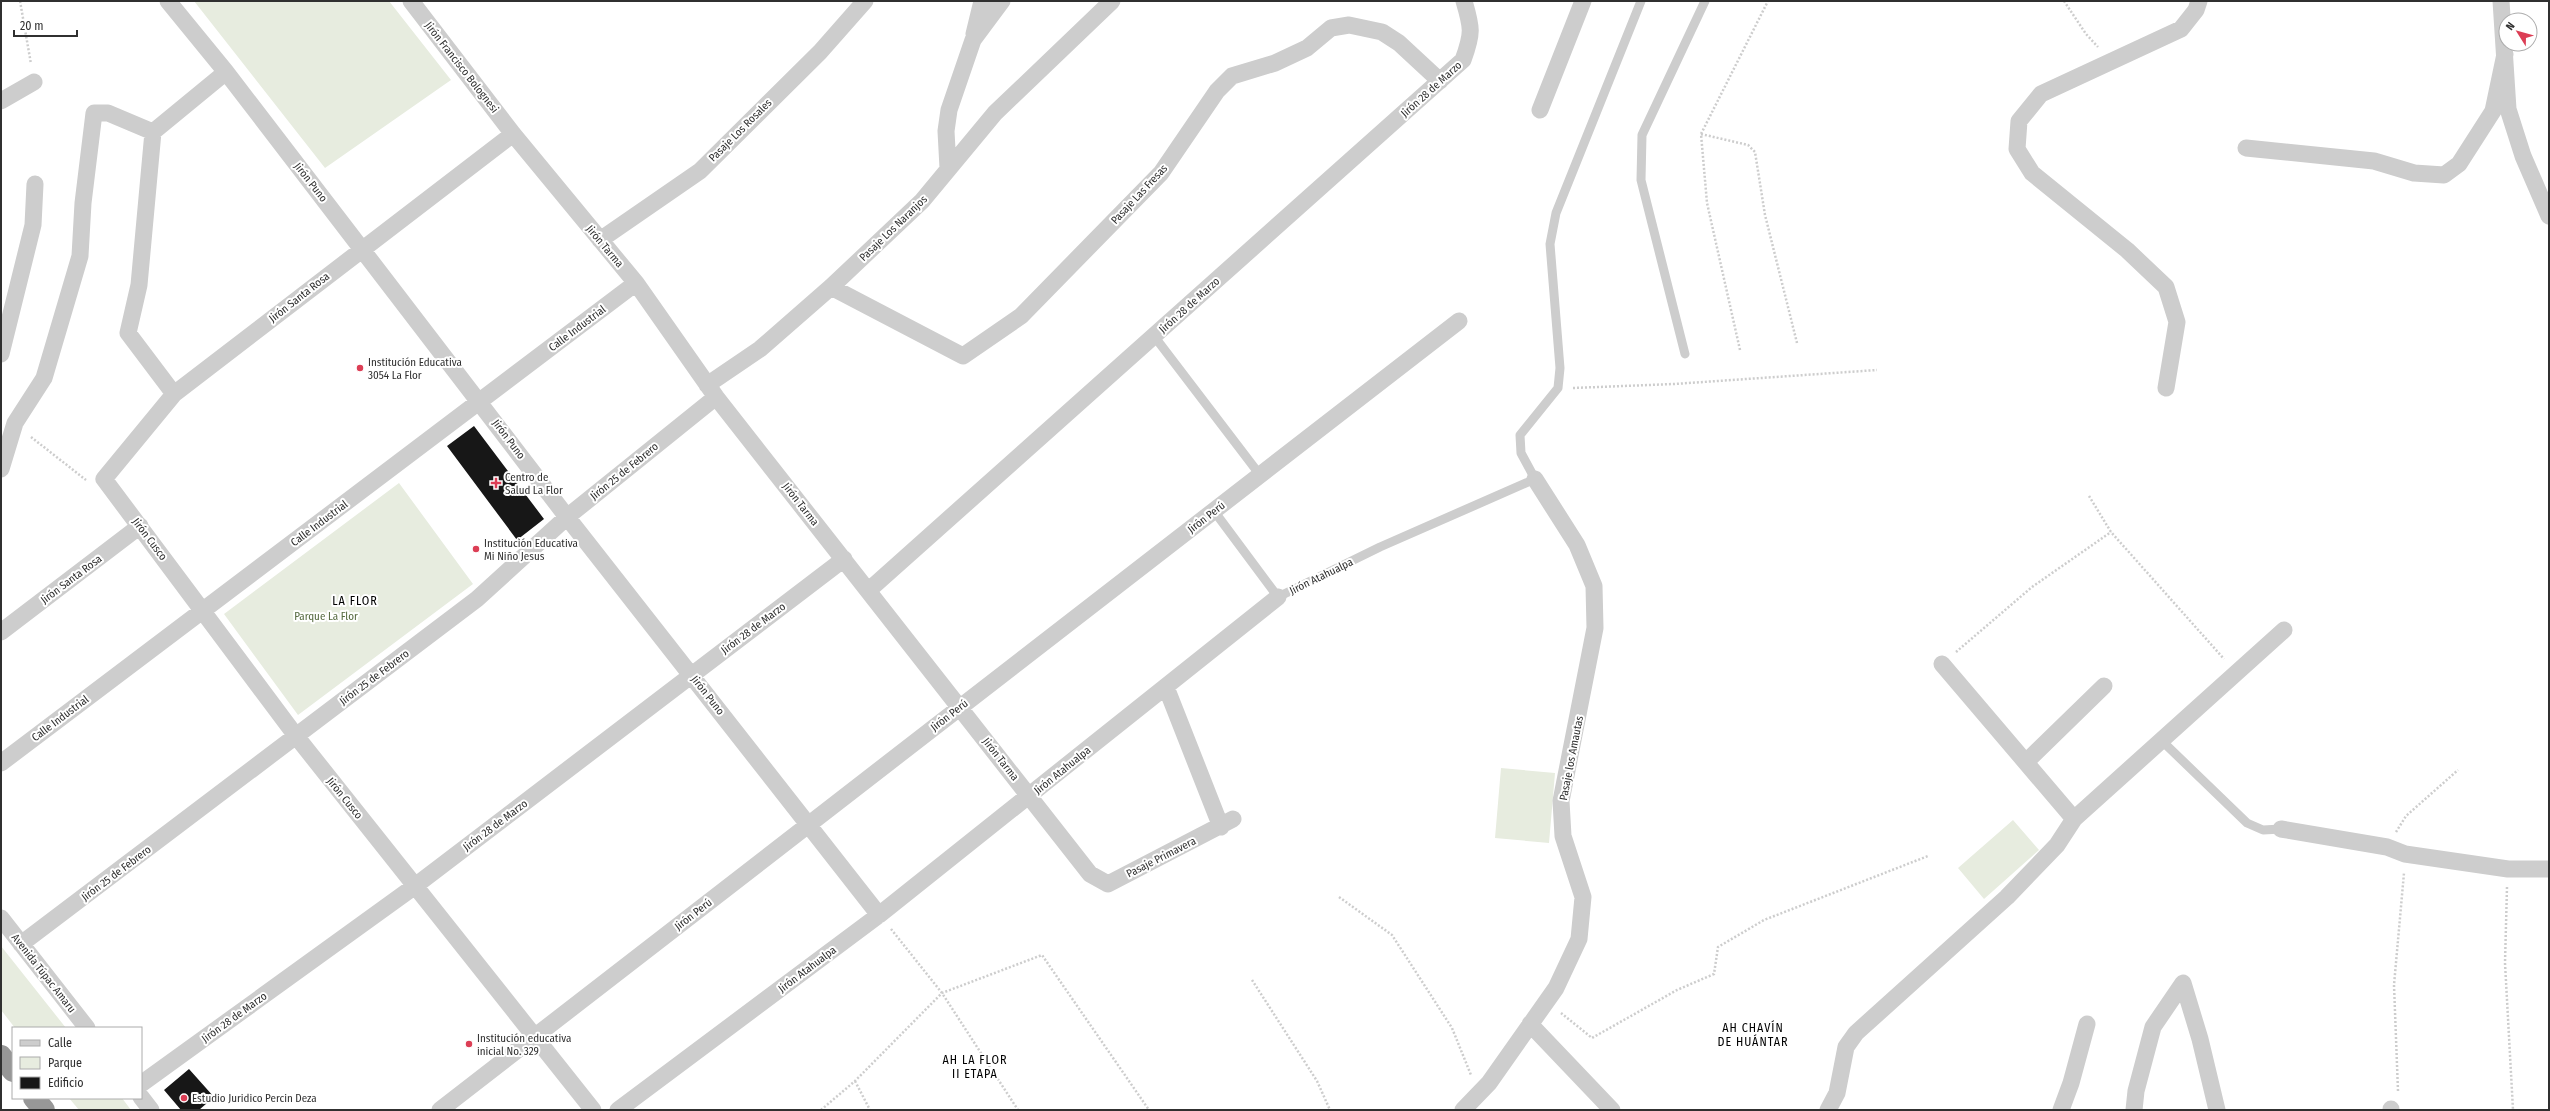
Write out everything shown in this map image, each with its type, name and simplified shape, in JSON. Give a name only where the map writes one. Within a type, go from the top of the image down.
[{"type":"highway","points":[[1,1056],[12,1070]]},
{"type":"highway","points":[[35,1099],[44,1110]]},
{"type":"street","name":"Jirón Puno","points":[[168,1],[226,72],[568,517],[879,915]]},
{"type":"street","name":"Jirón Francisco Bolognesi","points":[[411,1],[513,134]]},
{"type":"street","name":"Pasaje Los Rosales","points":[[600,240],[700,171],[820,52],[865,1]]},
{"type":"street","points":[[948,168],[946,131],[948,110],[973,40],[982,1]]},
{"type":"street","points":[[973,40],[1002,1]]},
{"type":"street","name":"Pasaje Los Naranjos","points":[[712,391],[831,287],[922,201],[995,113],[1112,1]]},
{"type":"street","name":"Jirón 28 de Marzo","points":[[869,590],[1463,60],[1471,39],[1471,25],[1464,1]]},
{"type":"street","points":[[1540,110],[1583,1]]},
{"type":"street","points":[[2166,388],[2177,322],[2166,287],[2127,250],[2032,173],[2017,149],[2019,121],[2041,94],[2181,29],[2196,10],[2199,1]]},
{"type":"street","points":[[2501,1],[2508,109],[2523,156],[2549,216]]},
{"type":"street","name":"Pasaje Las Fresas","points":[[831,287],[964,356],[1021,316],[1161,173],[1218,91],[1232,76],[1275,63],[1307,48],[1332,28],[1350,26],[1382,32],[1399,43],[1440,81]]},
{"type":"street","points":[[2246,148],[2374,161],[2414,173],[2444,175],[2459,164],[2493,110],[2505,54]]},
{"type":"street","points":[[174,394],[128,333],[139,285],[153,132],[226,72]]},
{"type":"street","points":[[1,101],[34,82]]},
{"type":"street","points":[[1,469],[15,423],[44,378],[80,256],[83,203],[94,113],[108,113],[153,132]]},
{"type":"street","name":"Jirón Tarma","points":[[513,134],[636,283],[712,391],[1090,874]]},
{"type":"street","name":"Jirón Santa Rosa","points":[[104,479],[174,394],[362,248],[513,134]]},
{"type":"street","points":[[1,354],[33,225],[35,184]]},
{"type":"street","name":"Calle Industrial","points":[[1,763],[636,283]]},
{"type":"street","name":"Jirón Perú","points":[[440,1110],[1459,321]]},
{"type":"street","name":"Jirón 25 de Febrero","points":[[21,944],[482,595],[568,517],[712,391]]},
{"type":"street","name":"Jirón Cusco","points":[[104,479],[296,736],[593,1110]]},
{"type":"street","name":"Pasaje los Amautas","points":[[1463,1110],[1489,1083],[1556,988],[1579,939],[1583,897],[1563,836],[1561,801],[1595,628],[1594,586],[1577,545],[1535,479]]},
{"type":"street","name":"Jirón Santa Rosa","points":[[1,632],[140,526]]},
{"type":"street","name":"Jirón 28 de Marzo","points":[[142,1083],[415,886],[844,559]]},
{"type":"street","name":"Jirón Atahualpa","points":[[618,1110],[879,915],[1278,597]]},
{"type":"street","points":[[1828,1110],[1837,1093],[1846,1047],[1856,1033],[2008,897],[2057,845],[2074,820],[2284,630]]},
{"type":"street","points":[[1942,664],[2074,820]]},
{"type":"street","points":[[2026,762],[2104,686]]},
{"type":"street","name":"Pasaje Primavera","points":[[1090,874],[1108,884],[1227,823],[1166,687]]},
{"type":"street","points":[[2281,829],[2386,847],[2405,854],[2508,869],[2549,869]]},
{"type":"street","name":"Avenida Túpac Amaru","points":[[1,918],[86,1027]]},
{"type":"street","points":[[2134,1110],[2136,1091],[2153,1026],[2183,983],[2200,1039],[2217,1110]]},
{"type":"street","points":[[1530,1024],[1612,1110]]},
{"type":"street","points":[[2061,1110],[2087,1024]]},
{"type":"street","points":[[142,1098],[151,1110]]},
{"type":"lane","points":[[1535,479],[1521,453],[1520,435],[1558,388],[1560,368],[1550,244],[1556,213],[1641,1]]},
{"type":"lane","points":[[1685,354],[1641,180],[1642,135],[1705,1]]},
{"type":"lane","points":[[1154,336],[1260,475]]},
{"type":"lane","name":"Jirón Atahualpa","points":[[1278,597],[1380,547],[1535,479]]},
{"type":"lane","points":[[1214,511],[1278,597]]},
{"type":"lane","points":[[2161,740],[2247,824],[2263,830],[2281,829]]},
{"type":"path","points":[[20,1],[34,82]]},
{"type":"path","points":[[1740,350],[1707,203],[1701,134],[1768,1]]},
{"type":"path","points":[[2064,1],[2093,44],[2117,59]]},
{"type":"path","points":[[1701,134],[1748,145],[1755,152],[1765,215],[1797,343]]},
{"type":"path","points":[[1558,388],[1674,384],[1877,370]]},
{"type":"path","points":[[15,423],[84,480],[104,479]]},
{"type":"path","points":[[2089,496],[2111,532],[2236,672]]},
{"type":"path","points":[[1942,664],[2032,587],[2111,532]]},
{"type":"path","points":[[2386,847],[2406,816],[2458,770]]},
{"type":"path","points":[[2391,1110],[2398,1094],[2394,986],[2405,854]]},
{"type":"path","points":[[1546,1002],[1592,1038],[1677,990],[1714,974],[1718,947],[1764,920],[1928,856]]},
{"type":"path","points":[[2508,869],[2505,963],[2513,1110]]},
{"type":"path","points":[[1339,897],[1392,936],[1452,1028],[1479,1094]]},
{"type":"path","points":[[879,915],[942,994],[1018,1110]]},
{"type":"path","points":[[821,1110],[855,1081],[942,994],[1042,955],[1149,1110]]},
{"type":"path","points":[[1252,980],[1317,1081],[1330,1110]]},
{"type":"path","points":[[855,1081],[870,1110]]},
{"type":"green space","points":[[194,1],[389,1],[451,80],[325,168]]},
{"type":"green space","name":"Parque La Flor","points":[[399,483],[473,584],[298,715],[224,614]]},
{"type":"green space","points":[[1501,768],[1555,773],[1549,843],[1495,838]]},
{"type":"green space","points":[[2013,820],[2039,850],[1984,899],[1958,868]]},
{"type":"green space","points":[[1,946],[65,1027],[14,1027],[1,1010]]},
{"type":"green space","points":[[70,1099],[123,1099],[131,1110],[79,1110]]},
{"type":"building","name":"Centro de Salud La Flor","points":[[474,426],[544,519],[517,540],[447,446]]},
{"type":"building","points":[[189,1069],[214,1097],[199,1110],[181,1110],[164,1090]]},
{"type":"place","name":"Institución Educativa 3054 La Flor","points":[[360,368]]},
{"type":"place","name":"Centro de Salud La Flor","points":[[496,483]]},
{"type":"place","name":"Institución Educativa Mi Niño Jesus","points":[[476,549]]},
{"type":"place","name":"Institución educativa inicial No. 329","points":[[469,1044]]},
{"type":"place","name":"Estudio Juridico Percin Deza","points":[[184,1098]]},
{"type":"district","name":"LA FLOR","points":[[355,601]]},
{"type":"district","name":"AH CHAVÍN DE HUÁNTAR","points":[[1753,1035]]},
{"type":"district","name":"AH LA FLOR II ETAPA","points":[[975,1067]]}]
